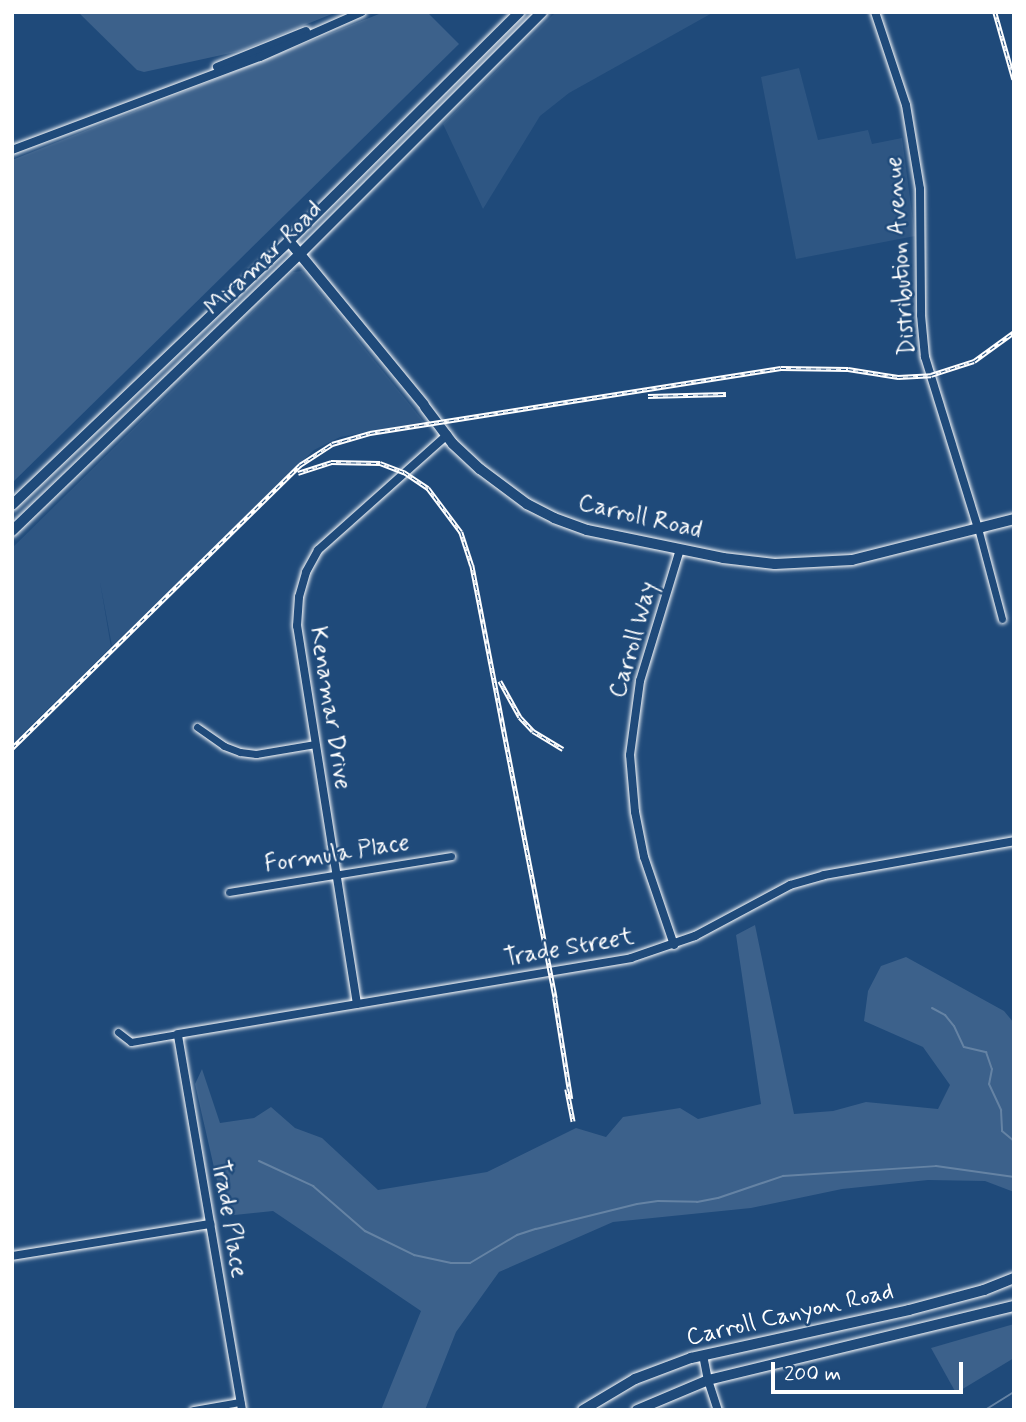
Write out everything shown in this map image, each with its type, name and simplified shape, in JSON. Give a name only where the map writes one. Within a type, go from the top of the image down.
[{"type":"main road","name":"Miramar Road","points":[[12,505],[289,241],[520,12]]},
{"type":"main road","name":"Miramar Road","points":[[12,531],[301,253],[542,12]]},
{"type":"main road","name":"Carroll Road","points":[[289,241],[447,435],[498,484],[554,518],[587,530],[755,562],[820,563],[878,555],[1014,519]]},
{"type":"main road","name":"Carroll Canyon Road","points":[[583,1410],[635,1379],[703,1355],[909,1310],[984,1290],[1014,1278]]},
{"type":"main road","name":"Carroll Canyon Road","points":[[637,1410],[708,1380],[1014,1306]]},
{"type":"street","points":[[12,150],[196,78],[260,57],[362,12]]},
{"type":"street","name":"Distribution Avenue","points":[[875,12],[906,105],[920,189],[921,315],[925,357],[958,455],[1002,619]]},
{"type":"street","name":"Kenamar Drive","points":[[357,1004],[297,626],[299,597],[306,572],[318,550],[447,435]]},
{"type":"street","name":"Carroll Way","points":[[674,945],[644,857],[635,811],[630,755],[640,681],[680,549]]},
{"type":"street","points":[[197,727],[224,746],[240,752],[256,754],[315,744]]},
{"type":"street","name":"Trade Street","points":[[118,1032],[131,1042],[631,958],[674,945],[790,885],[824,875],[1014,841]]},
{"type":"street","name":"Formula Place","points":[[229,892],[450,856]]},
{"type":"street","name":"Trade Place","points":[[178,1034],[241,1406]]},
{"type":"street","points":[[12,1256],[210,1224]]},
{"type":"street","points":[[703,1355],[718,1410]]},
{"type":"street","points":[[192,1410],[241,1406]]},
{"type":"shaded area","points":[[78,12],[337,12],[240,51],[144,72],[137,70]]},
{"type":"shaded area","points":[[384,12],[427,12],[459,44],[12,483],[12,160]]},
{"type":"shaded area","points":[[556,12],[714,12],[569,93],[540,116],[483,209],[443,124]]},
{"type":"shaded area","points":[[799,68],[818,140],[868,130],[872,144],[902,138],[915,236],[796,259],[761,77]]},
{"type":"shaded area","points":[[302,271],[424,422],[340,437],[314,450],[112,646],[100,582],[111,647],[12,744],[12,548],[293,272]]},
{"type":"shaded area","points":[[755,925],[794,1114],[833,1111],[866,1102],[938,1109],[950,1085],[923,1047],[864,1021],[868,991],[881,966],[906,957],[1004,1011],[1014,1023],[1014,1192],[985,1181],[928,1180],[842,1189],[751,1208],[613,1222],[499,1272],[456,1332],[425,1410],[381,1410],[421,1311],[273,1211],[225,1216],[195,1084],[202,1069],[220,1123],[254,1118],[271,1107],[295,1128],[322,1138],[378,1190],[487,1172],[576,1128],[606,1137],[623,1117],[680,1108],[698,1119],[761,1104],[736,935]]},
{"type":"shaded area","points":[[1014,1324],[1014,1358],[956,1393],[931,1348]]},
{"type":"waterway","points":[[932,1008],[945,1015],[954,1026],[964,1047],[986,1052],[992,1069],[989,1084],[1001,1110],[1002,1131],[1014,1141]]},
{"type":"waterway","points":[[259,1161],[313,1186],[365,1231],[414,1255],[451,1263],[470,1263],[517,1235],[536,1229],[637,1204],[658,1201],[697,1202],[718,1198],[783,1176],[936,1166],[1014,1177]]},
{"type":"waterway","points":[[985,1410],[1014,1392]]},
{"type":"railway","points":[[995,12],[1014,79]]},
{"type":"railway","points":[[12,748],[300,465],[332,444],[370,433],[781,368],[848,369],[898,377],[931,375],[974,361],[1014,332]]},
{"type":"railway","points":[[648,396],[726,394]]},
{"type":"railway","points":[[298,473],[331,462],[380,463],[404,472],[428,488],[461,532],[472,565],[555,998],[571,1099]]},
{"type":"railway","points":[[500,681],[520,717],[533,731],[563,749]]},
{"type":"railway","points":[[567,1089],[573,1121]]}]
